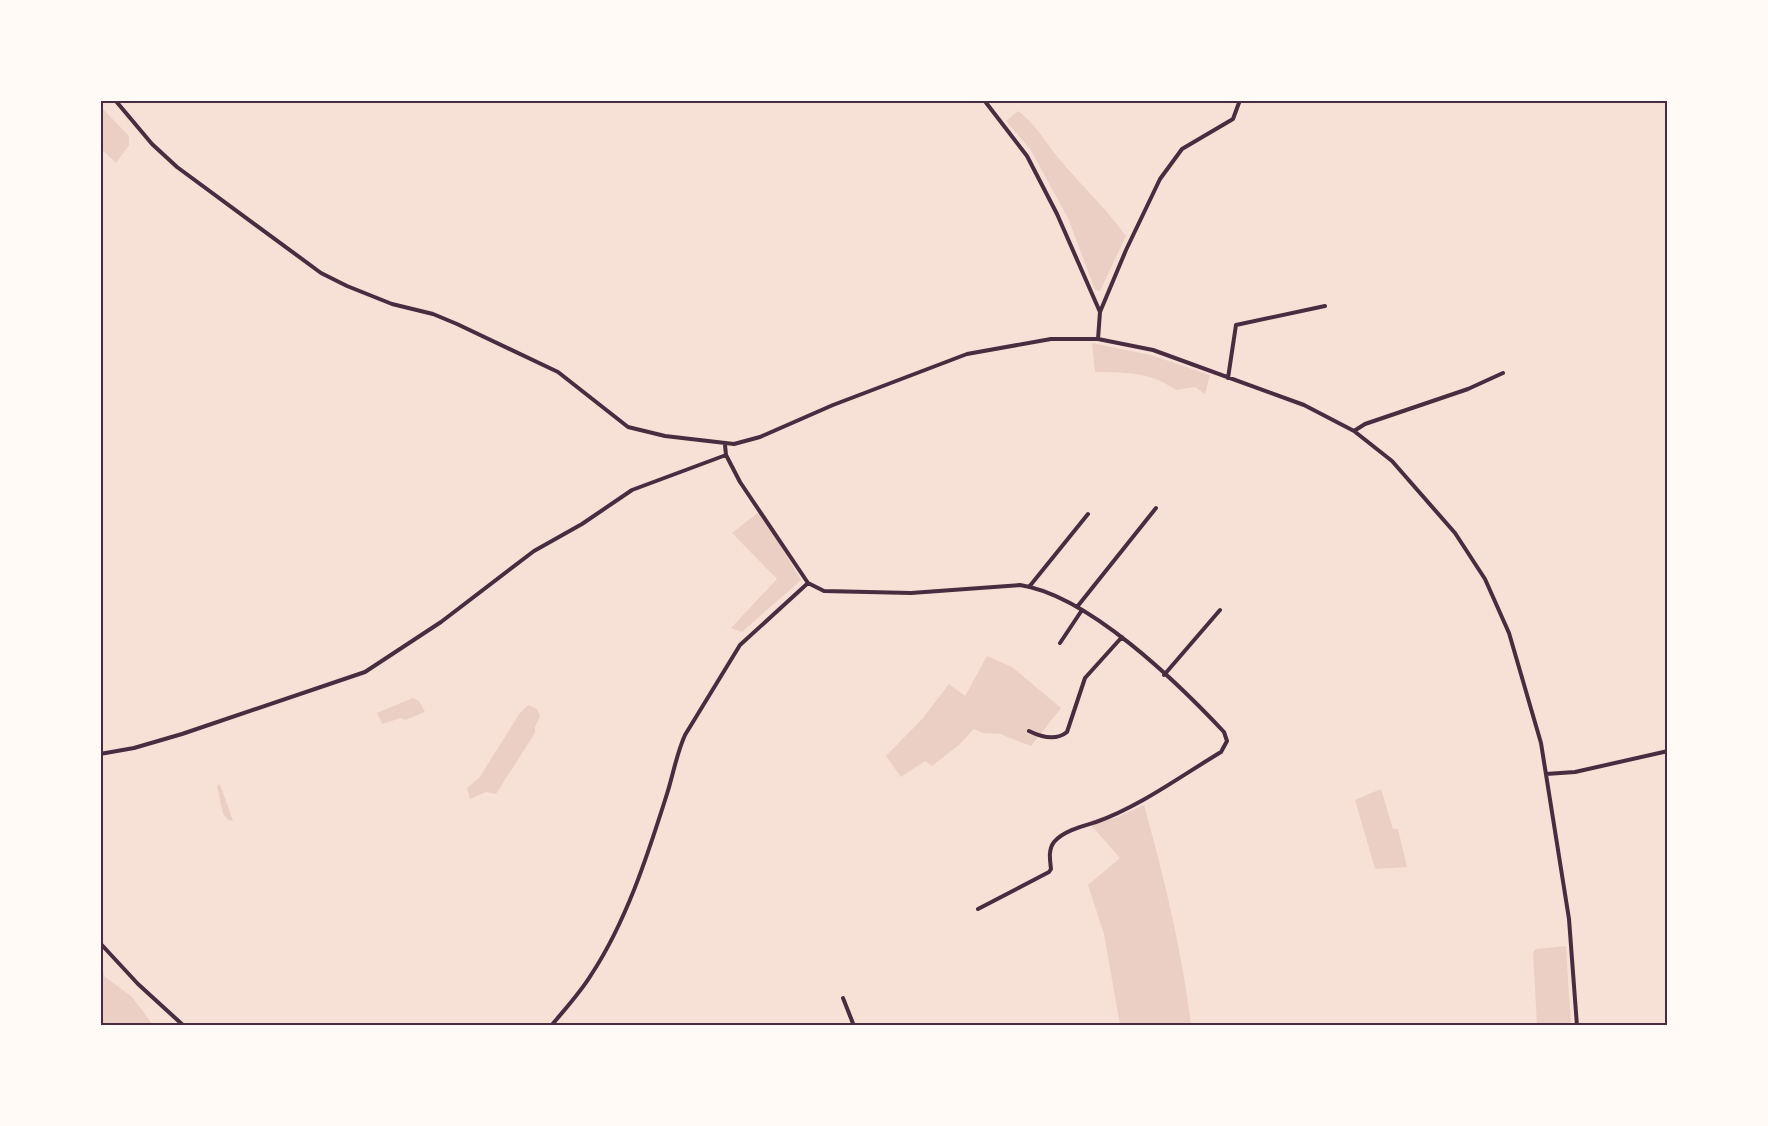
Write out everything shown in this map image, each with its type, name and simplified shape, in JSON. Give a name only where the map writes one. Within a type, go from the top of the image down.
[{"type":"street","points":[[115,100],[152,144],[177,167],[321,273],[392,304],[457,324],[547,366],[576,385],[628,427],[665,436],[725,445],[760,437],[833,405],[967,354],[1051,339],[1098,339],[1153,350],[1304,405],[1354,431],[1392,461],[1455,533],[1485,579],[1509,633],[1541,743],[1569,919],[1577,1026]]},
{"type":"street","points":[[984,100],[1027,156],[1058,214],[1100,312]]},
{"type":"street","points":[[1098,339],[1100,312],[1149,201],[1170,164],[1182,149],[1233,119],[1240,100]]},
{"type":"street","points":[[1228,378],[1236,325],[1325,306]]},
{"type":"street","points":[[1354,431],[1365,424],[1468,389],[1503,374]]},
{"type":"street","points":[[725,445],[726,455],[740,482],[808,583],[824,591],[911,593],[1020,585],[1029,587],[1077,607],[1122,637],[1224,732],[1227,741],[1224,749],[1132,808],[1076,829],[1056,840],[1050,853],[1051,869],[1049,872],[978,909]]},
{"type":"street","points":[[100,754],[134,748],[182,734],[364,672],[441,622],[534,551],[582,524],[632,490],[726,455]]},
{"type":"street","points":[[1077,607],[1156,508]]},
{"type":"street","points":[[1029,587],[1088,514]]},
{"type":"street","points":[[551,1026],[591,975],[614,936],[633,891],[667,796],[685,735],[740,645],[808,583]]},
{"type":"street","points":[[1060,643],[1082,610]]},
{"type":"street","points":[[1164,675],[1220,610]]},
{"type":"street","points":[[1029,731],[1054,737],[1067,732],[1085,678],[1122,637]]},
{"type":"street","points":[[1546,774],[1575,772],[1668,750]]},
{"type":"street","points":[[100,943],[144,990],[183,1026]]},
{"type":"street","points":[[843,998],[854,1026]]},
{"type":"shaded area","points":[[101,107],[129,136],[129,145],[116,163],[101,149]]},
{"type":"shaded area","points":[[1018,111],[1032,124],[1126,236],[1100,291],[1095,290],[1068,218],[1030,149],[1006,121]]},
{"type":"shaded area","points":[[1092,343],[1151,355],[1210,375],[1205,394],[1195,387],[1176,390],[1156,379],[1137,374],[1095,372]]},
{"type":"shaded area","points":[[760,511],[801,580],[742,632],[731,628],[777,579],[732,533]]},
{"type":"shaded area","points":[[987,656],[1012,667],[1061,708],[1031,746],[1000,734],[983,733],[974,729],[960,744],[932,766],[925,761],[901,777],[886,756],[923,718],[949,684],[965,696]]},
{"type":"shaded area","points":[[413,698],[419,701],[425,712],[405,720],[401,718],[382,724],[377,713]]},
{"type":"shaded area","points":[[528,705],[537,709],[540,716],[535,733],[496,794],[486,792],[470,799],[467,788],[479,778],[520,713]]},
{"type":"shaded area","points":[[220,784],[233,821],[228,820],[223,814],[217,786]]},
{"type":"shaded area","points":[[1381,789],[1393,829],[1398,829],[1407,867],[1375,869],[1355,800]]},
{"type":"shaded area","points":[[1144,805],[1172,914],[1191,1025],[1120,1025],[1104,934],[1088,885],[1120,858],[1090,824],[1118,817]]},
{"type":"shaded area","points":[[1566,946],[1571,1025],[1537,1025],[1533,952],[1536,949]]},
{"type":"shaded area","points":[[100,957],[104,976],[132,997],[153,1025],[101,1025]]}]
